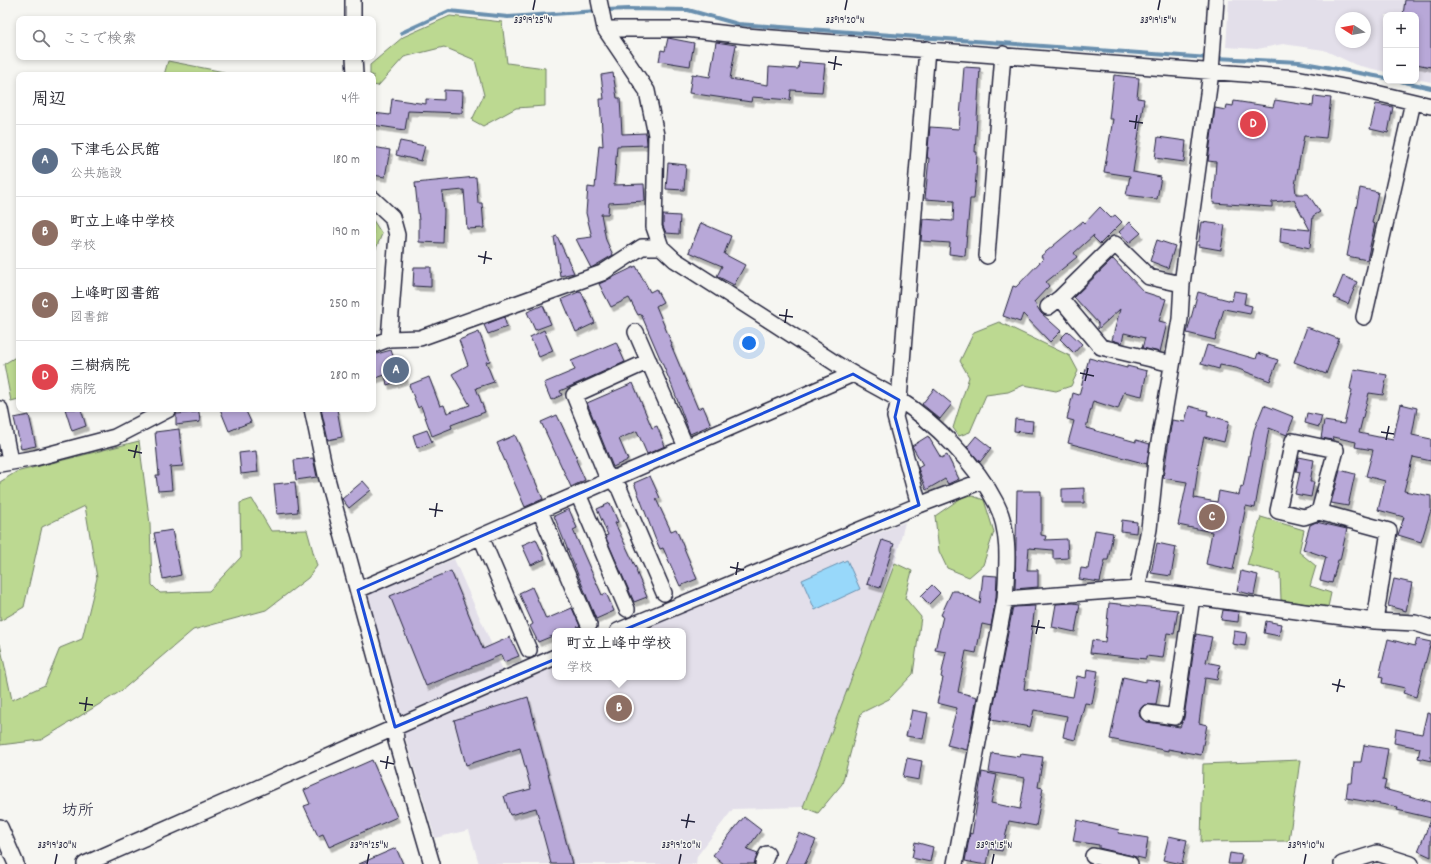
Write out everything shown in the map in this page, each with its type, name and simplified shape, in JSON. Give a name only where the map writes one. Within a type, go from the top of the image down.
[{"type":"street","points":[[352,0],[353,16]]},
{"type":"street","points":[[1137,589],[1149,529],[1156,460],[1180,319],[1182,284],[1211,72],[1216,0]]},
{"type":"street","points":[[600,3],[605,29],[647,91],[656,135],[654,227],[661,247],[675,260],[853,374],[898,400],[931,424],[964,457],[997,504],[1006,536],[1007,570],[1005,599],[955,864]]},
{"type":"street","points":[[605,29],[686,29],[746,36],[1003,54],[1296,78],[1376,92],[1431,106]]},
{"type":"street","points":[[918,505],[895,417],[898,400],[927,49]]},
{"type":"street","points":[[986,256],[1003,54]]},
{"type":"street","points":[[354,60],[355,72]]},
{"type":"street","points":[[1364,317],[1413,102]]},
{"type":"street","points":[[376,202],[392,217],[397,235],[389,339]]},
{"type":"street","points":[[1048,307],[1060,298],[1115,244],[1149,277],[1182,284]]},
{"type":"street","points":[[376,344],[389,339],[420,338],[602,273],[642,247],[661,247]]},
{"type":"street","points":[[1060,298],[1101,347],[1172,364]]},
{"type":"street","points":[[636,332],[686,447]]},
{"type":"street","points":[[649,361],[574,394],[605,472],[619,488],[664,593]]},
{"type":"street","points":[[358,590],[853,374]]},
{"type":"street","points":[[0,410],[5,462],[35,458],[115,437],[163,412]]},
{"type":"street","points":[[313,412],[326,475],[395,727],[396,741],[432,864]]},
{"type":"street","points":[[1319,512],[1336,450],[1293,442],[1278,511],[1304,517],[1319,512],[1389,531],[1375,621]]},
{"type":"street","points":[[625,628],[918,505],[982,481]]},
{"type":"street","points":[[578,494],[627,609]]},
{"type":"street","points":[[540,511],[589,625]]},
{"type":"street","points":[[481,537],[529,650]]},
{"type":"street","points":[[1005,599],[1137,589],[1375,621],[1416,623],[1431,628]]},
{"type":"street","points":[[1148,713],[1175,717],[1192,597]]},
{"type":"street","points":[[85,864],[552,658]]},
{"type":"street","points":[[0,827],[16,864]]},
{"type":"street","points":[[1342,864],[1377,853],[1411,864]]},
{"type":"street","points":[[1093,856],[1130,864]]},
{"type":"highlighted area","points":[[853,374],[899,400],[895,417],[919,505],[395,727],[358,590]]},
{"type":"shaded area","points":[[1229,0],[1431,0],[1431,82],[1419,80],[1419,12],[1383,12],[1383,71],[1356,65],[1324,50],[1283,44],[1257,49],[1226,47]]},
{"type":"shaded area","points":[[905,522],[895,563],[803,807],[733,809],[697,856],[696,864],[479,864],[469,830],[435,838],[404,733],[367,595],[454,559],[509,684],[552,666],[552,680],[686,680],[686,628],[646,628]]},
{"type":"green space","points":[[450,16],[502,22],[507,63],[545,68],[545,106],[516,108],[483,126],[472,120],[484,95],[475,60],[444,47],[404,57],[378,86],[376,86],[376,72],[370,72],[370,65],[403,37]]},
{"type":"green space","points":[[168,61],[224,72],[165,72]]},
{"type":"green space","points":[[376,225],[382,234],[376,249]]},
{"type":"green space","points":[[999,322],[1070,356],[1078,371],[1071,386],[1056,391],[1024,385],[1008,392],[986,395],[970,432],[959,436],[953,428],[969,377],[960,361],[974,332]]},
{"type":"green space","points":[[16,357],[16,400],[11,401],[4,364]]},
{"type":"green space","points":[[139,441],[150,524],[152,585],[160,593],[209,591],[241,557],[240,503],[252,499],[271,531],[307,530],[317,566],[308,578],[266,610],[193,630],[121,691],[41,740],[0,745],[0,644],[12,700],[45,685],[60,648],[82,639],[97,578],[85,506],[42,527],[24,607],[0,621],[0,482],[16,472]]},
{"type":"green space","points":[[967,494],[984,500],[994,532],[983,565],[969,577],[947,568],[939,551],[935,516]]},
{"type":"green space","points":[[1261,517],[1304,530],[1299,552],[1316,566],[1310,586],[1331,593],[1328,607],[1281,600],[1280,573],[1247,565]]},
{"type":"green space","points":[[895,563],[912,571],[905,598],[921,617],[913,674],[889,699],[861,713],[842,784],[818,813],[803,807]]},
{"type":"green space","points":[[1300,760],[1289,841],[1201,842],[1203,764]]},
{"type":"water","points":[[847,560],[860,589],[815,610],[802,580]]},
{"type":"building","points":[[1405,0],[1431,0],[1431,67],[1419,65],[1419,12],[1403,12]]},
{"type":"building","points":[[668,38],[694,43],[690,66],[659,61],[661,50],[665,51]]},
{"type":"building","points":[[716,42],[736,45],[730,79],[768,85],[769,67],[798,69],[799,62],[825,64],[822,92],[791,90],[790,100],[752,97],[751,102],[689,93],[692,74],[710,77]]},
{"type":"building","points":[[964,67],[980,68],[975,152],[977,152],[976,176],[974,199],[970,199],[965,256],[949,254],[950,243],[921,241],[923,219],[953,221],[954,201],[925,199],[929,158],[927,158],[930,127],[959,129]]},
{"type":"building","points":[[613,73],[617,98],[620,98],[622,134],[646,133],[647,143],[647,145],[617,146],[614,185],[644,184],[645,201],[609,203],[608,214],[601,214],[606,240],[613,255],[591,268],[576,239],[592,237],[586,213],[588,187],[595,188],[599,145],[603,146],[600,99],[604,99],[601,75]]},
{"type":"building","points":[[1114,75],[1139,78],[1137,98],[1144,99],[1133,172],[1161,177],[1157,199],[1126,195],[1130,176],[1104,172],[1113,119],[1109,119]]},
{"type":"building","points":[[444,90],[463,91],[462,113],[408,111],[405,130],[376,125],[376,113],[390,115],[392,99],[426,104],[426,99],[444,100]]},
{"type":"building","points":[[1314,96],[1331,98],[1326,138],[1304,136],[1295,185],[1296,194],[1308,194],[1320,212],[1313,216],[1310,248],[1280,242],[1281,227],[1310,230],[1294,200],[1272,202],[1272,207],[1213,203],[1216,162],[1208,161],[1215,108],[1226,110],[1227,105],[1233,106],[1234,101],[1273,107],[1275,100],[1313,106]]},
{"type":"building","points":[[1376,104],[1393,107],[1388,133],[1370,129]]},
{"type":"building","points":[[1158,137],[1186,141],[1184,162],[1155,158]]},
{"type":"building","points":[[400,141],[425,146],[421,161],[396,155]]},
{"type":"building","points":[[376,148],[390,150],[385,177],[376,176]]},
{"type":"building","points":[[668,163],[686,165],[684,190],[666,189]]},
{"type":"building","points":[[476,177],[478,203],[482,203],[484,228],[467,229],[464,190],[442,192],[444,211],[443,243],[419,242],[419,221],[415,183]]},
{"type":"building","points":[[1360,188],[1378,192],[1372,223],[1375,224],[1367,260],[1347,256]]},
{"type":"building","points":[[1100,207],[1111,218],[1115,215],[1122,222],[1100,244],[1093,237],[1094,235],[1074,253],[1077,257],[1046,282],[1049,286],[1034,302],[1041,313],[1061,331],[1050,342],[1023,314],[1020,322],[1003,316],[1013,286],[1016,287],[1043,259],[1041,256],[1083,221],[1085,223]]},
{"type":"building","points":[[663,215],[680,216],[679,234],[666,233],[663,226]]},
{"type":"building","points":[[1130,222],[1141,233],[1129,243],[1119,232]]},
{"type":"building","points":[[1202,222],[1225,225],[1221,250],[1198,246]]},
{"type":"building","points":[[701,223],[731,236],[724,254],[745,265],[734,285],[717,276],[722,266],[689,252]]},
{"type":"building","points":[[557,236],[574,273],[560,276],[554,237]]},
{"type":"building","points":[[1157,240],[1175,246],[1168,268],[1150,261]]},
{"type":"building","points":[[1113,259],[1144,292],[1166,299],[1159,321],[1167,323],[1160,352],[1142,348],[1145,338],[1124,333],[1122,343],[1112,340],[1120,309],[1098,329],[1098,323],[1074,297]]},
{"type":"building","points":[[636,266],[650,292],[656,289],[663,302],[656,306],[672,344],[671,345],[698,409],[703,406],[711,425],[690,434],[672,386],[641,314],[638,315],[629,298],[611,307],[599,284]]},
{"type":"building","points":[[414,267],[431,267],[431,287],[413,286]]},
{"type":"building","points":[[1343,276],[1357,282],[1348,304],[1334,298]]},
{"type":"building","points":[[581,291],[595,323],[576,332],[562,299]]},
{"type":"building","points":[[1234,291],[1246,293],[1244,304],[1252,306],[1250,314],[1224,309],[1215,340],[1187,333],[1198,292],[1232,301]]},
{"type":"building","points":[[543,305],[551,324],[535,330],[527,312]]},
{"type":"building","points":[[504,317],[507,327],[488,334],[484,325]]},
{"type":"building","points":[[1307,327],[1339,339],[1326,374],[1294,362]]},
{"type":"building","points":[[544,330],[553,351],[539,357],[530,337]]},
{"type":"building","points":[[1068,331],[1082,344],[1074,353],[1060,339]]},
{"type":"building","points":[[479,332],[490,361],[486,362],[494,382],[476,388],[485,412],[451,425],[452,428],[432,436],[421,406],[418,408],[409,385],[429,377],[440,406],[444,405],[447,413],[470,405],[452,374],[468,365],[459,340]]},
{"type":"building","points":[[616,342],[625,362],[560,391],[562,395],[551,400],[544,383],[575,370],[571,361]]},
{"type":"building","points":[[1207,345],[1256,359],[1258,353],[1278,360],[1270,381],[1236,368],[1220,365],[1219,369],[1201,364]]},
{"type":"building","points":[[391,350],[394,359],[400,357],[406,379],[387,385],[385,375],[376,378],[376,354]]},
{"type":"building","points":[[1089,358],[1127,368],[1127,366],[1147,371],[1142,396],[1124,392],[1118,409],[1093,401],[1086,428],[1136,442],[1136,440],[1150,444],[1147,464],[1068,443],[1074,421],[1067,419],[1073,393],[1079,395]]},
{"type":"building","points":[[1354,369],[1387,375],[1383,395],[1369,393],[1359,433],[1393,440],[1401,404],[1417,408],[1412,435],[1431,439],[1431,461],[1413,457],[1404,491],[1431,496],[1431,510],[1421,542],[1398,535],[1404,517],[1378,510],[1385,481],[1366,476],[1373,450],[1355,447],[1356,442],[1334,437],[1333,440],[1321,438],[1324,421],[1344,424],[1352,390],[1350,389]]},
{"type":"building","points":[[633,383],[652,428],[657,426],[665,446],[647,454],[637,431],[619,439],[628,460],[613,467],[587,403]]},
{"type":"building","points":[[934,389],[952,404],[940,419],[922,404]]},
{"type":"building","points":[[1264,405],[1294,417],[1287,435],[1269,428],[1255,508],[1246,506],[1233,570],[1206,564],[1212,532],[1178,525],[1187,482],[1163,478],[1172,420],[1185,422],[1189,406],[1208,411],[1207,415],[1229,421],[1224,442],[1204,437],[1199,459],[1194,498],[1217,502],[1219,491],[1239,495],[1241,486],[1243,487],[1254,430]]},
{"type":"building","points":[[66,412],[82,412],[86,426],[72,431]]},
{"type":"building","points":[[199,412],[200,422],[176,425],[176,414]]},
{"type":"building","points":[[221,412],[246,412],[251,422],[229,431]]},
{"type":"building","points":[[322,412],[338,412],[342,437],[328,440]]},
{"type":"building","points":[[1307,413],[1322,416],[1319,427],[1305,423]]},
{"type":"building","points":[[29,415],[36,446],[21,449],[14,418]]},
{"type":"building","points":[[557,415],[578,459],[576,460],[585,480],[571,487],[541,422]]},
{"type":"building","points":[[1015,419],[1033,421],[1032,433],[1014,431]]},
{"type":"building","points":[[179,429],[183,466],[170,467],[172,490],[158,491],[156,475],[159,475],[155,432]]},
{"type":"building","points":[[427,430],[432,442],[417,448],[413,435]]},
{"type":"building","points":[[515,435],[543,499],[525,507],[497,443]]},
{"type":"building","points":[[928,436],[941,458],[947,455],[959,479],[948,484],[945,479],[926,490],[918,468],[923,465],[912,446]]},
{"type":"building","points":[[976,436],[991,448],[980,462],[967,447]]},
{"type":"building","points":[[256,451],[258,472],[241,474],[239,453]]},
{"type":"building","points":[[1299,457],[1314,460],[1310,482],[1314,482],[1311,497],[1295,494],[1300,472],[1296,471]]},
{"type":"building","points":[[313,458],[317,477],[296,480],[294,460]]},
{"type":"building","points":[[1340,470],[1355,474],[1348,506],[1331,503]]},
{"type":"building","points":[[650,476],[660,498],[656,499],[671,531],[676,529],[697,579],[680,586],[663,548],[660,549],[655,538],[634,483]]},
{"type":"building","points":[[363,481],[371,490],[349,508],[342,499]]},
{"type":"building","points":[[295,482],[298,512],[277,514],[274,484]]},
{"type":"building","points":[[1084,488],[1084,503],[1062,503],[1062,489]]},
{"type":"building","points":[[1017,491],[1041,491],[1041,535],[1046,536],[1045,540],[1067,539],[1068,558],[1053,559],[1053,550],[1029,548],[1027,570],[1038,570],[1038,587],[1015,589]]},
{"type":"building","points":[[610,503],[618,522],[615,523],[637,570],[636,571],[647,597],[634,602],[605,536],[608,535],[597,509]]},
{"type":"building","points":[[569,509],[577,528],[573,530],[588,564],[602,595],[606,593],[614,611],[596,619],[554,516]]},
{"type":"building","points":[[1122,520],[1137,522],[1136,533],[1121,531]]},
{"type":"building","points":[[1316,522],[1347,529],[1340,560],[1338,560],[1332,583],[1320,580],[1326,557],[1303,549],[1310,525]]},
{"type":"building","points":[[172,530],[181,575],[163,579],[154,533]]},
{"type":"building","points":[[1095,530],[1113,533],[1108,560],[1105,560],[1100,582],[1079,579],[1081,568],[1088,569]]},
{"type":"building","points":[[536,539],[545,559],[531,565],[522,545]]},
{"type":"building","points":[[882,540],[894,544],[880,588],[867,584]]},
{"type":"building","points":[[1157,543],[1176,547],[1171,576],[1151,573]]},
{"type":"building","points":[[451,571],[483,649],[510,637],[519,656],[504,662],[501,655],[426,686],[390,596]]},
{"type":"building","points":[[1241,571],[1258,575],[1254,595],[1237,591]]},
{"type":"building","points":[[983,575],[997,576],[996,598],[991,626],[982,624],[976,653],[966,651],[958,692],[977,697],[967,750],[947,745],[957,708],[937,703],[943,678],[941,677],[946,652],[935,650],[943,616],[941,615],[952,591],[957,591],[980,603]]},
{"type":"building","points":[[1394,579],[1412,583],[1406,611],[1388,606]]},
{"type":"building","points":[[932,585],[940,593],[929,604],[921,596]]},
{"type":"building","points":[[532,587],[546,619],[572,608],[580,626],[577,628],[552,628],[552,636],[538,642],[530,626],[533,624],[519,593]]},
{"type":"building","points":[[1109,603],[1178,610],[1174,634],[1167,633],[1163,658],[1146,656],[1146,659],[1090,653],[1092,640],[1105,642]]},
{"type":"building","points":[[1056,604],[1080,604],[1075,632],[1052,627]]},
{"type":"building","points":[[1035,606],[1024,689],[1073,697],[1077,676],[1086,678],[1087,669],[1098,671],[1092,704],[1085,703],[1075,740],[1063,737],[1067,716],[1034,710],[1030,727],[991,720],[1013,607]]},
{"type":"building","points":[[1223,610],[1239,612],[1238,622],[1221,620]]},
{"type":"building","points":[[1266,621],[1281,624],[1279,636],[1264,633]]},
{"type":"building","points":[[1234,631],[1247,633],[1245,646],[1232,644]]},
{"type":"building","points":[[1196,634],[1212,637],[1206,662],[1220,665],[1217,680],[1205,678],[1199,723],[1207,725],[1201,755],[1168,749],[1168,751],[1110,739],[1123,677],[1146,682],[1146,679],[1160,681],[1156,705],[1144,705],[1139,711],[1140,717],[1147,722],[1180,727],[1184,718]]},
{"type":"building","points":[[1388,639],[1415,646],[1417,639],[1431,642],[1416,697],[1403,693],[1405,688],[1382,683],[1383,678],[1379,677]]},
{"type":"building","points":[[528,697],[572,864],[551,864],[536,808],[510,815],[504,796],[531,789],[520,748],[466,765],[454,720]]},
{"type":"building","points":[[912,710],[928,713],[923,739],[906,736]]},
{"type":"building","points":[[1427,713],[1431,714],[1431,761],[1418,758],[1420,748],[1394,743],[1396,729],[1422,734]]},
{"type":"building","points":[[1364,745],[1388,749],[1383,780],[1386,781],[1384,789],[1431,802],[1431,818],[1397,810],[1398,807],[1346,798],[1348,783],[1352,783],[1354,762],[1361,762]]},
{"type":"building","points":[[992,753],[1020,757],[1021,754],[1043,757],[1038,787],[1043,788],[1036,826],[1009,821],[1002,851],[990,849],[987,864],[980,864],[965,861],[970,833],[972,834],[982,772],[997,775],[991,803],[1020,809],[1025,778],[989,772]]},
{"type":"building","points":[[907,758],[922,761],[919,780],[903,777]]},
{"type":"building","points":[[372,760],[397,817],[329,847],[323,834],[318,836],[304,806],[310,804],[304,790]]},
{"type":"building","points":[[744,817],[761,830],[747,849],[758,853],[754,864],[724,864],[713,855]]},
{"type":"building","points":[[1077,820],[1119,830],[1118,833],[1148,838],[1145,859],[1099,848],[1099,845],[1073,841]]},
{"type":"building","points":[[1431,820],[1431,857],[1418,851]]},
{"type":"building","points":[[799,833],[816,840],[805,864],[785,864]]},
{"type":"building","points":[[1169,836],[1187,840],[1182,864],[1163,860]]},
{"type":"building","points":[[915,842],[933,847],[930,862],[912,858]]},
{"type":"building","points":[[396,848],[403,864],[359,864]]},
{"type":"building","points":[[1230,853],[1242,855],[1240,864],[1228,864]]},
{"type":"waterway","points":[[605,10],[688,10],[738,24],[1209,58]]},
{"type":"waterway","points":[[401,33],[449,11],[508,17],[598,11]]},
{"type":"waterway","points":[[1216,58],[1299,62],[1383,77]]},
{"type":"waterway","points":[[1413,84],[1431,88]]},
{"type":"place","name":"三樹病院","points":[[1253,124]]},
{"type":"place","name":"下津毛公民館","points":[[396,370]]},
{"type":"place","name":"上峰町図書館","points":[[1212,517]]},
{"type":"place","name":"町立上峰中学校","points":[[619,708]]},
{"type":"district","name":"坊所","points":[[78,811]]}]
